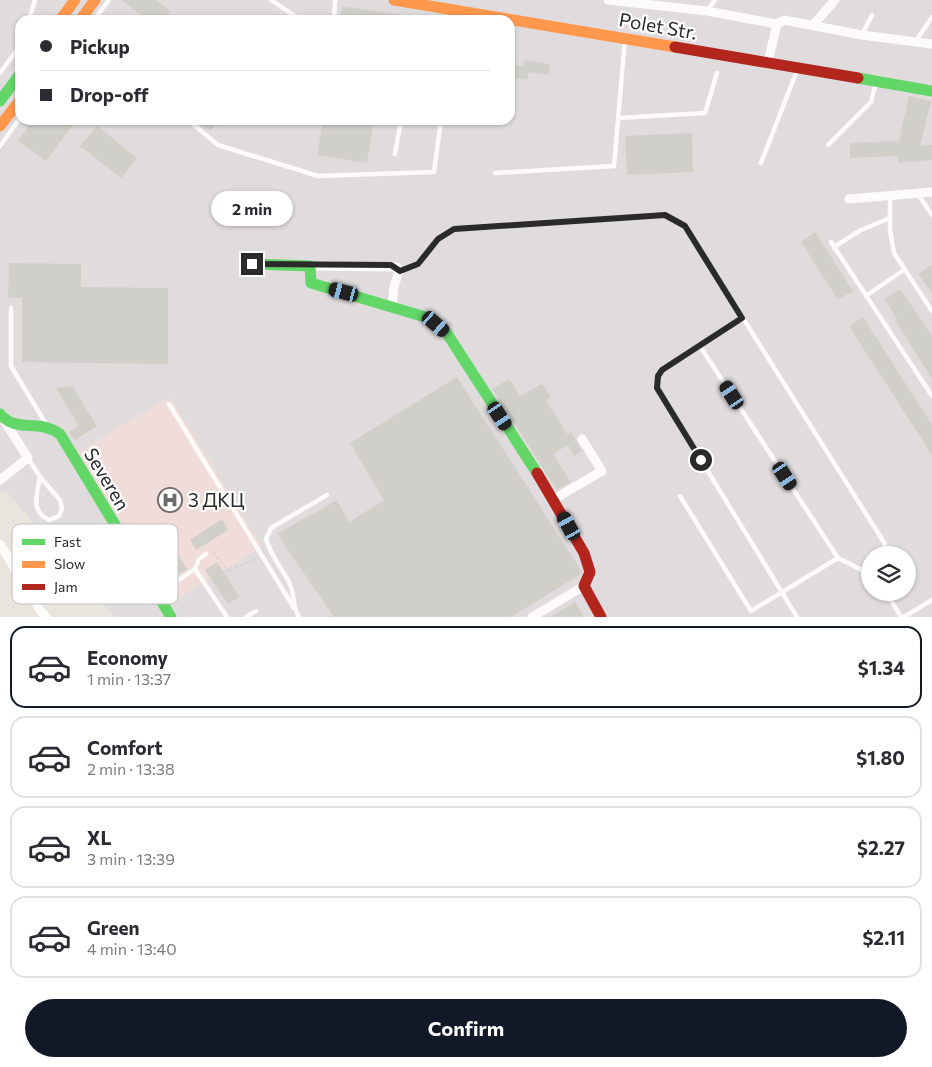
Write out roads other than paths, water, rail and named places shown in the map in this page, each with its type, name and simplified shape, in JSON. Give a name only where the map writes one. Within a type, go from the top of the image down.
[{"type":"street","points":[[64,15],[75,0]]},
{"type":"street","points":[[84,15],[95,0]]},
{"type":"street","name":"Polet Str.","points":[[394,0],[455,15]]},
{"type":"street","points":[[608,0],[707,11],[776,24],[784,20],[862,35],[932,44]]},
{"type":"street","points":[[813,25],[835,0]]},
{"type":"street","name":"Polet Str.","points":[[515,23],[625,38],[932,90]]},
{"type":"street","points":[[768,62],[776,24]]},
{"type":"street","points":[[0,101],[15,81]]},
{"type":"street","points":[[0,126],[15,106]]},
{"type":"street","points":[[849,198],[932,192]]},
{"type":"street","points":[[252,264],[310,266],[391,265],[400,271],[394,287],[392,306]]},
{"type":"street","points":[[310,266],[312,284],[392,306],[403,312],[426,317],[446,332],[554,499],[584,553],[590,572],[584,586],[532,617]]},
{"type":"street","points":[[3,418],[19,426],[38,423],[47,425]]},
{"type":"street","points":[[0,480],[28,458],[3,418]]},
{"type":"street","name":"Severen","points":[[47,425],[60,434],[114,524]]},
{"type":"street","points":[[554,499],[602,471],[582,439]]},
{"type":"street","points":[[0,544],[12,565]]},
{"type":"street","points":[[584,586],[601,617]]},
{"type":"street","points":[[37,604],[46,617]]},
{"type":"street","name":"Severen","points":[[162,604],[170,617]]},
{"type":"lane","points":[[31,15],[36,0]]},
{"type":"lane","points":[[98,15],[109,0]]},
{"type":"lane","points":[[271,0],[294,15]]},
{"type":"lane","points":[[334,15],[335,0]]},
{"type":"lane","points":[[707,11],[715,0]]},
{"type":"lane","points":[[862,35],[872,15]]},
{"type":"lane","points":[[916,42],[932,17]]},
{"type":"lane","points":[[495,172],[614,166],[625,38]]},
{"type":"lane","points":[[0,73],[15,53]]},
{"type":"lane","points":[[761,164],[798,67]]},
{"type":"lane","points":[[618,118],[705,113],[717,73]]},
{"type":"lane","points":[[828,145],[871,102],[876,81]]},
{"type":"lane","points":[[0,146],[15,125]]},
{"type":"lane","points":[[194,125],[218,145],[318,176],[434,172],[440,125]]},
{"type":"lane","points":[[395,154],[400,125]]},
{"type":"lane","points":[[916,193],[932,214]]},
{"type":"lane","points":[[890,195],[891,244],[894,253],[932,310]]},
{"type":"lane","points":[[400,271],[418,264],[438,239],[454,229],[665,215],[685,226],[885,544],[884,546]]},
{"type":"lane","points":[[890,218],[833,244],[932,396]]},
{"type":"lane","points":[[866,296],[905,270]]},
{"type":"lane","points":[[11,308],[12,366],[47,425]]},
{"type":"lane","points":[[742,318],[662,370],[658,376],[657,388],[797,617]]},
{"type":"lane","points":[[700,346],[838,558],[861,570]]},
{"type":"lane","points":[[169,404],[260,556],[299,617]]},
{"type":"lane","points":[[28,458],[40,477],[60,500],[62,509],[59,516],[48,520],[41,516],[35,506],[40,477]]},
{"type":"lane","points":[[294,608],[290,584],[270,552],[266,540],[271,528],[327,495]]},
{"type":"lane","points":[[680,496],[751,611],[838,558]]},
{"type":"lane","points":[[178,581],[195,569],[199,559],[206,554]]},
{"type":"lane","points":[[195,569],[227,617]]},
{"type":"lane","points":[[892,601],[903,617],[932,600]]},
{"type":"lane","points":[[246,617],[256,611]]},
{"type":"railway","points":[[0,7],[4,0]]},
{"type":"railway","points":[[0,227],[53,229],[932,169]]},
{"type":"railway","points":[[201,226],[932,177]]},
{"type":"railway","points":[[0,256],[159,267]]},
{"type":"place","name":"3 ДКЦ","points":[[170,500]]}]
